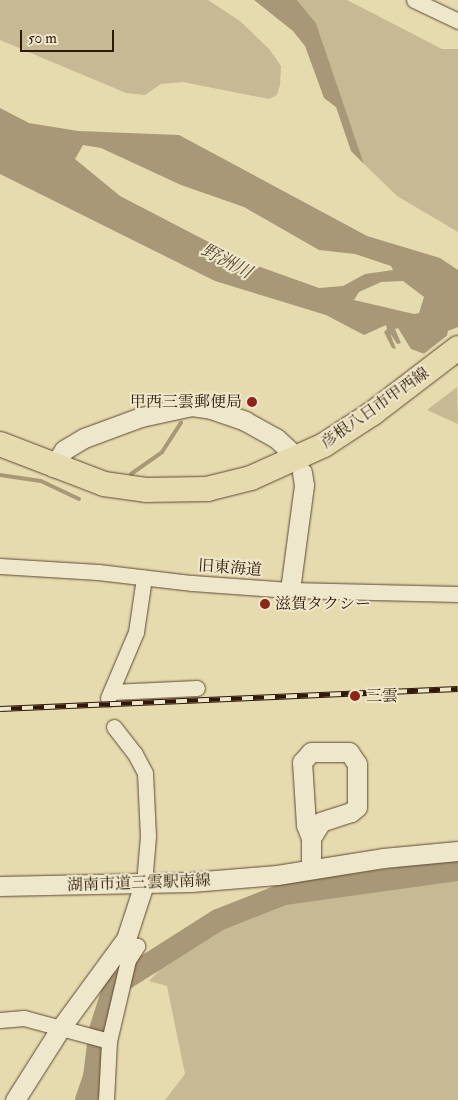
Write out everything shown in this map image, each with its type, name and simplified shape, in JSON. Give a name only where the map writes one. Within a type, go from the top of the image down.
[{"type":"main road","name":"彦根八日市甲西線","points":[[0,444],[53,467],[123,487],[207,489],[251,478],[302,457],[373,413],[458,348]]},
{"type":"street","points":[[414,0],[458,21]]},
{"type":"street","points":[[53,467],[64,450],[84,438],[141,418],[192,406],[211,408],[246,421],[276,438],[289,450]]},
{"type":"street","points":[[290,590],[304,485],[302,472]]},
{"type":"street","name":"旧東海道","points":[[0,566],[98,572],[144,578],[290,590],[458,594]]},
{"type":"street","points":[[144,578],[136,632],[109,695],[197,688]]},
{"type":"street","points":[[15,1100],[62,1026],[126,939],[144,884],[148,836],[145,773],[135,754],[114,727]]},
{"type":"street","points":[[311,838],[316,828],[329,817],[351,812],[357,807],[357,764],[349,752],[311,752],[302,762],[306,825],[311,838],[311,869]]},
{"type":"street","points":[[304,789],[329,817]]},
{"type":"street","name":"湖南市道三雲駅南線","points":[[0,886],[144,884],[277,875],[458,851]]},
{"type":"street","points":[[106,1100],[109,1042],[128,960],[137,946]]},
{"type":"street","points":[[0,1020],[24,1018],[62,1026],[109,1042]]},
{"type":"shaded area","points":[[0,0],[208,0],[240,21],[270,50],[281,66],[280,85],[277,95],[269,99],[183,82],[161,84],[145,95],[126,93],[0,40]]},
{"type":"shaded area","points":[[297,0],[347,0],[442,49],[458,49],[458,232],[397,196],[364,164],[316,23]]},
{"type":"shaded area","points":[[457,387],[458,424],[427,410]]},
{"type":"shaded area","points":[[458,872],[458,1100],[165,1100],[185,1074],[167,986],[149,981],[190,938],[218,917],[254,903]]},
{"type":"water","points":[[254,0],[297,0],[316,23],[364,164],[351,151],[336,107],[324,98],[305,46],[293,31]]},
{"type":"water","name":"野洲川","points":[[0,108],[29,123],[78,131],[179,135],[367,236],[440,258],[458,270],[458,327],[448,331],[446,340],[458,358],[458,366],[411,349],[398,328],[395,329],[401,343],[397,344],[390,333],[396,349],[392,348],[384,332],[387,329],[386,325],[364,335],[326,315],[215,281],[0,174]],"holes":[[[83,145],[101,148],[181,185],[244,207],[319,250],[355,254],[391,266],[393,270],[365,274],[343,286],[319,288],[249,263],[120,196],[75,159]],[[403,281],[424,297],[419,313],[414,314],[354,300],[359,292],[381,282]]]},
{"type":"pier","points":[[458,327],[448,336],[453,352],[458,355],[455,367],[421,356]]},
{"type":"waterway","points":[[131,474],[162,452],[181,423]]},
{"type":"waterway","points":[[0,475],[41,481],[79,499]]},
{"type":"waterway","points":[[100,1030],[114,986],[218,920],[284,894],[458,870]]},
{"type":"waterway","points":[[86,1100],[94,1077],[98,1045]]},
{"type":"railway","points":[[0,709],[458,689]]},
{"type":"place","name":"甲西三雲郵便局","points":[[252,402]]},
{"type":"place","name":"滋賀タクシー","points":[[265,604]]},
{"type":"place","name":"三雲","points":[[355,696]]}]
